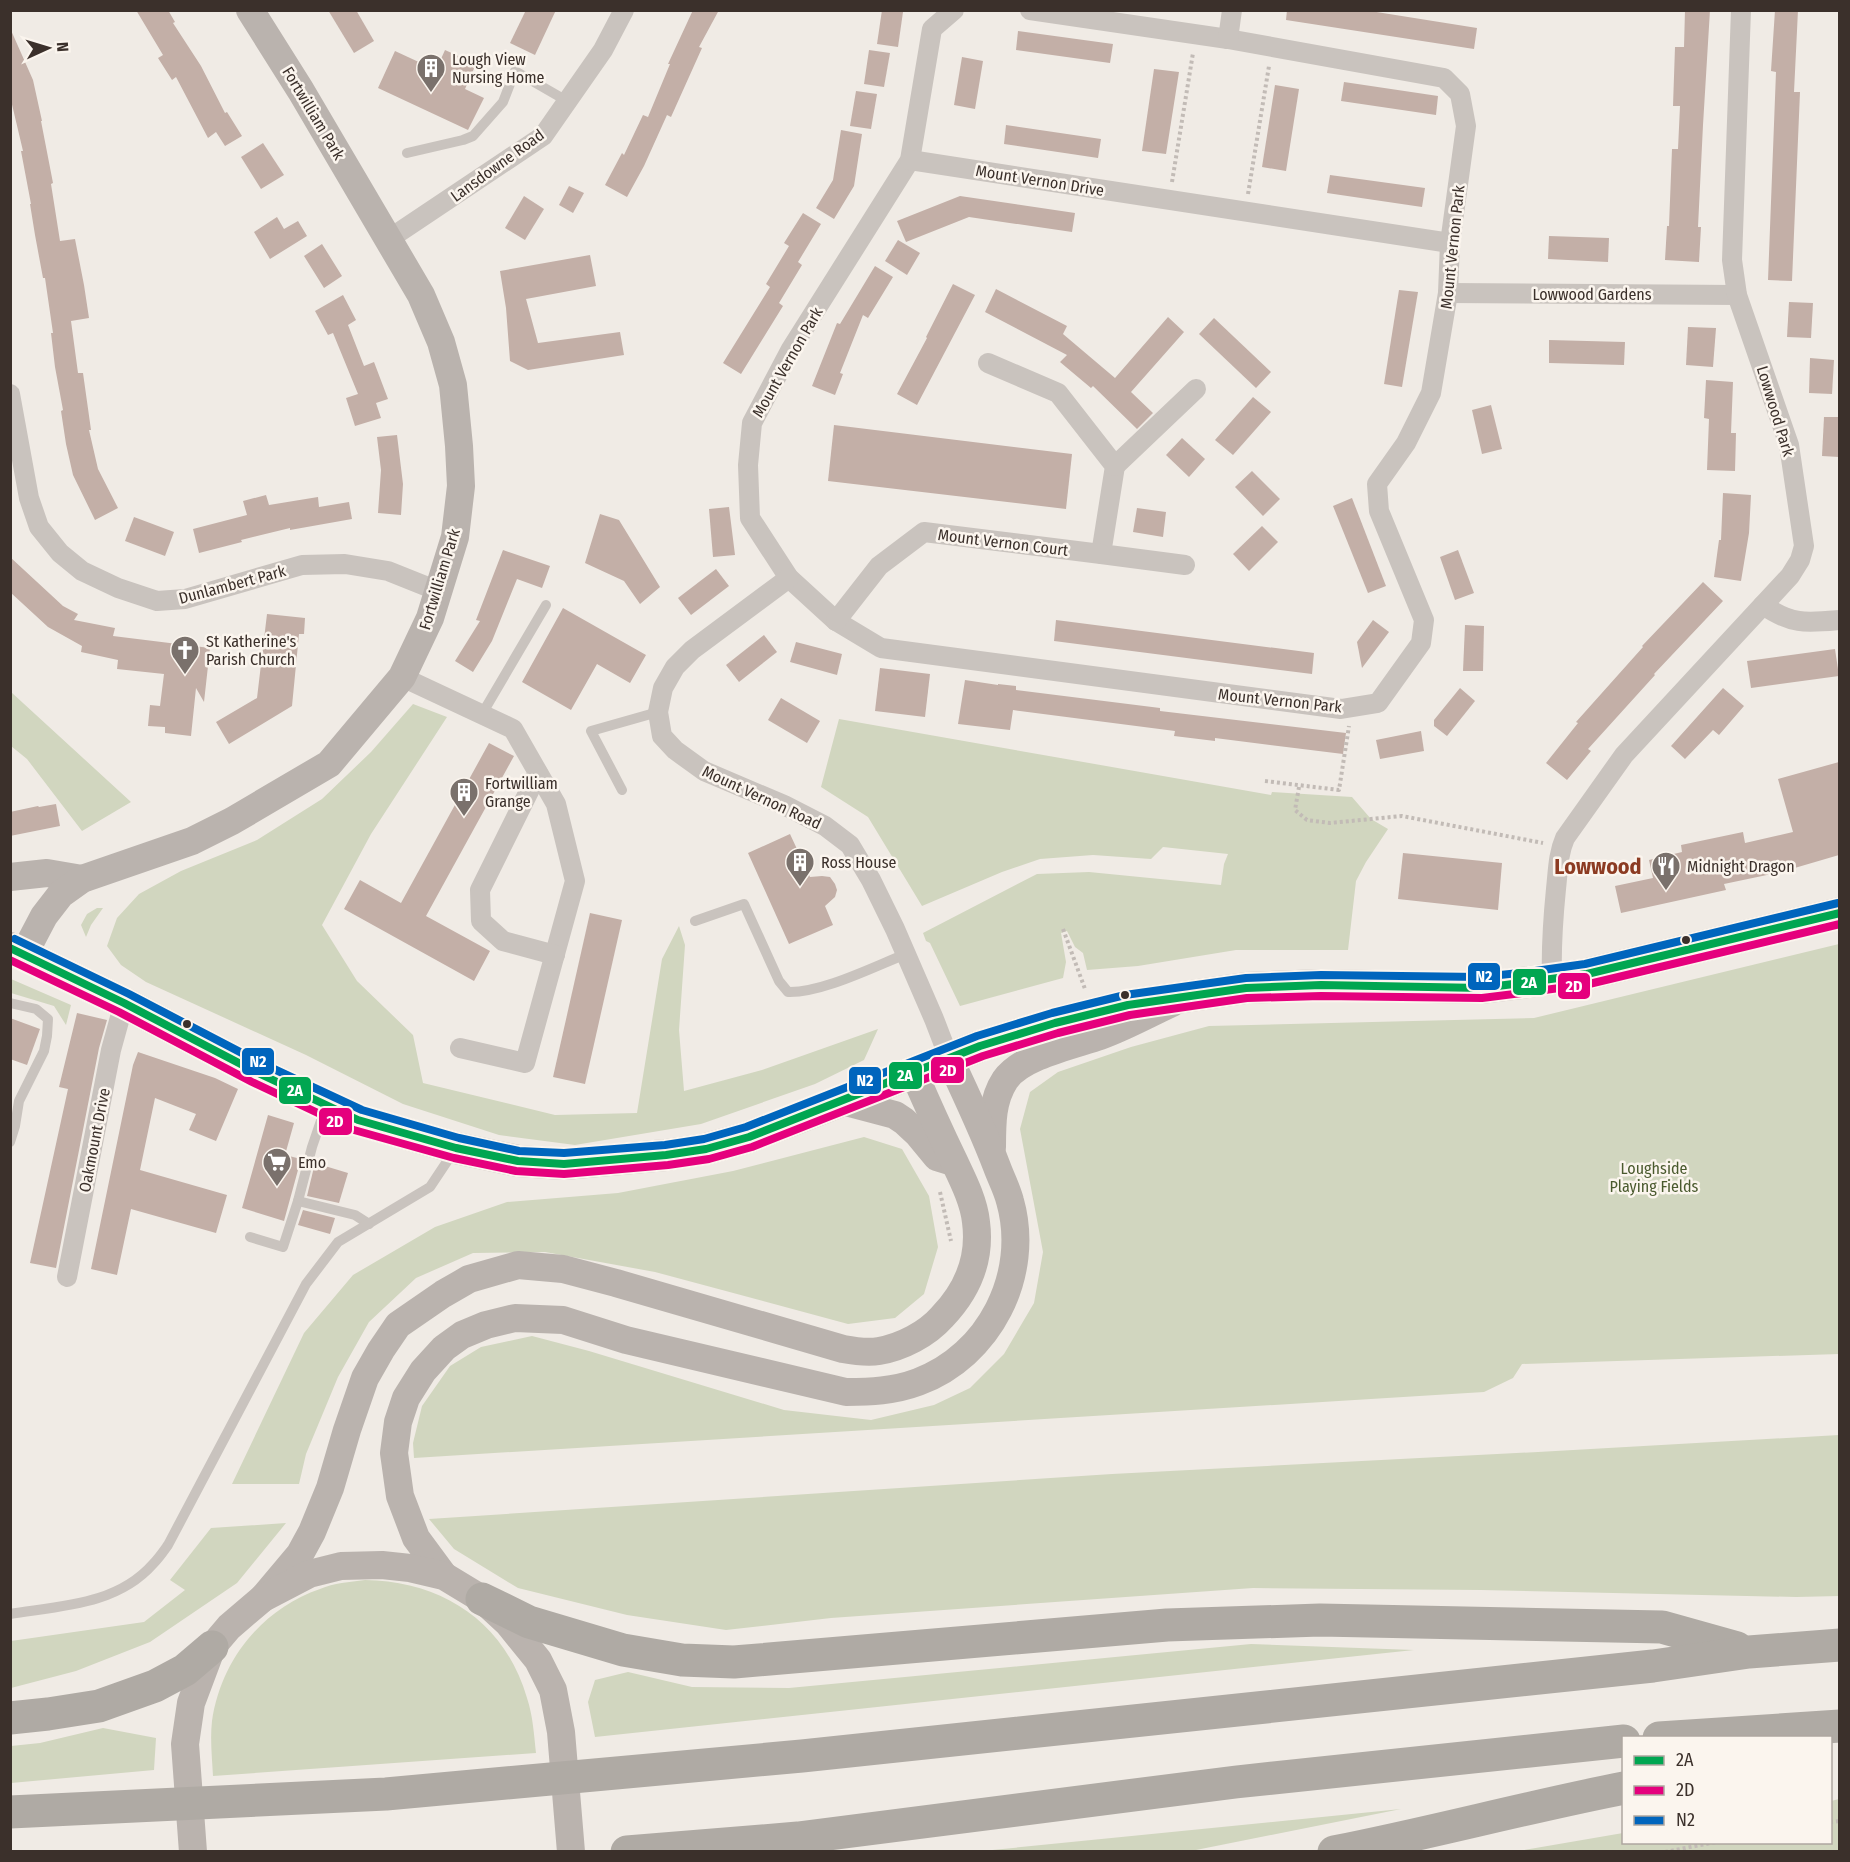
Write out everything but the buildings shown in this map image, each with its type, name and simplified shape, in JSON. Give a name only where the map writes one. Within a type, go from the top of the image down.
[{"type":"highway","points":[[482,1599],[529,1622],[623,1650],[682,1660],[734,1662],[1167,1625],[1320,1620],[1662,1627],[1749,1652]]},
{"type":"highway","points":[[10,1812],[386,1794],[826,1753],[1653,1666],[1749,1652],[1839,1645]]},
{"type":"highway","points":[[10,1718],[99,1706],[155,1686],[185,1670],[212,1647]]},
{"type":"highway","points":[[1677,1736],[1839,1727]]},
{"type":"highway","points":[[1818,1736],[1839,1727]]},
{"type":"highway","points":[[627,1851],[798,1838],[1236,1782],[1622,1741]]},
{"type":"highway","points":[[1334,1851],[1622,1788]]},
{"type":"main road","points":[[17,951],[124,1003],[256,1072],[358,1120],[456,1148],[518,1161],[564,1164],[666,1155],[706,1149],[749,1137],[980,1046],[1055,1023],[1128,1005],[1246,988],[1321,986],[1482,988],[1552,979],[1587,974],[1839,913]]},
{"type":"street","name":"Fortwilliam Park","points":[[17,951],[61,894],[82,879],[192,841],[232,821],[329,764],[402,677],[430,618],[455,537],[461,486],[459,446],[453,385],[441,342],[421,295],[389,239],[250,10]]},
{"type":"street","name":"Lansdowne Road","points":[[389,239],[543,136],[603,50],[624,10]]},
{"type":"street","name":"Mount Vernon Park","points":[[954,10],[932,29],[910,160],[791,349],[752,423],[748,465],[750,518],[789,578],[836,621],[881,648],[1341,709],[1378,703],[1421,643],[1424,620],[1379,511],[1377,484],[1406,443],[1431,393],[1448,293],[1450,243],[1466,126],[1460,94],[1443,78],[1228,39],[1030,10]]},
{"type":"street","points":[[1228,39],[1232,10]]},
{"type":"street","name":"Lowwood Park","points":[[1552,979],[1553,920],[1561,847],[1565,838],[1624,755],[1790,576],[1800,560],[1804,546],[1789,445],[1737,295],[1732,260],[1742,10]]},
{"type":"street","name":"Mount Vernon Drive","points":[[910,160],[1450,243]]},
{"type":"street","name":"Lowwood Gardens","points":[[1448,293],[1737,295]]},
{"type":"street","points":[[988,363],[1058,393],[1115,466]]},
{"type":"street","points":[[1101,554],[1115,466],[1196,388]]},
{"type":"street","name":"Dunlambert Park","points":[[10,394],[29,498],[39,527],[60,553],[82,571],[118,588],[157,601],[185,599],[302,565],[345,564],[388,571],[438,591]]},
{"type":"street","name":"Mount Vernon Court","points":[[836,621],[879,566],[924,532],[1185,565]]},
{"type":"street","points":[[658,712],[663,688],[675,667],[692,650],[789,578]]},
{"type":"street","points":[[1763,605],[1786,619],[1806,623],[1839,620]]},
{"type":"street","points":[[402,677],[513,729],[556,804],[575,881],[525,1063],[460,1048]]},
{"type":"street","name":"Mount Vernon Road","points":[[658,712],[662,736],[675,750],[704,771],[784,805],[825,826],[850,845],[871,880],[906,954],[949,1058]]},
{"type":"street","points":[[538,773],[480,890],[481,921],[503,940],[555,955]]},
{"type":"street","points":[[10,877],[47,873],[82,879]]},
{"type":"street","points":[[992,1155],[992,1122],[996,1099],[1006,1078],[1027,1062],[1102,1035],[1190,995]]},
{"type":"street","name":"Oakmount Drive","points":[[67,1277],[111,1050],[124,1003]]},
{"type":"street","points":[[444,1576],[416,1538],[400,1496],[394,1454],[398,1422],[406,1398],[423,1371],[444,1348],[462,1335],[486,1325],[515,1318],[563,1320],[626,1340],[846,1392],[873,1392],[902,1387],[940,1372],[962,1357],[982,1336],[999,1309],[1013,1272],[1016,1234],[1010,1202],[949,1058]]},
{"type":"street","points":[[193,1851],[185,1744],[191,1703],[212,1647],[229,1627],[263,1598],[300,1554],[312,1532],[330,1488],[365,1378],[398,1325],[469,1279],[518,1265],[563,1269],[843,1349],[860,1352],[879,1351],[908,1341],[932,1328],[957,1302],[965,1288],[976,1252],[976,1222],[966,1189],[913,1071]]},
{"type":"street","points":[[842,1101],[895,1115],[918,1134],[937,1157],[954,1162]]},
{"type":"street","points":[[263,1598],[309,1574],[341,1566],[382,1565],[410,1568],[444,1576],[482,1599],[508,1623],[538,1660],[553,1690],[561,1732],[571,1851]]},
{"type":"lane","points":[[407,153],[473,136],[503,102],[515,71],[567,101]]},
{"type":"lane","points":[[482,714],[546,605]]},
{"type":"lane","points":[[622,790],[591,731],[658,712]]},
{"type":"lane","points":[[695,921],[744,904],[779,981],[788,992],[801,992],[825,986],[906,954]]},
{"type":"lane","points":[[10,1003],[36,1009],[48,1019],[45,1051],[19,1101],[10,1142]]},
{"type":"lane","points":[[250,1237],[283,1247],[312,1147],[327,1106]]},
{"type":"lane","points":[[10,1614],[94,1600],[114,1593],[152,1566],[168,1545],[306,1284],[338,1242],[430,1187],[456,1148]]},
{"type":"lane","points":[[298,1201],[355,1215],[369,1224]]},
{"type":"path","points":[[1170,200],[1196,34]]},
{"type":"path","points":[[1245,211],[1272,47]]},
{"type":"path","points":[[1265,781],[1299,787],[1339,790],[1352,707]]},
{"type":"path","points":[[1299,787],[1295,810],[1307,820],[1330,823],[1402,816],[1561,847]]},
{"type":"path","points":[[1063,929],[1085,989]]},
{"type":"path","points":[[939,1187],[953,1251]]},
{"type":"path","points":[[1665,1851],[1705,1844]]},
{"type":"green space","points":[[11,692],[131,802],[82,831],[27,759],[11,746]]},
{"type":"green space","points":[[413,704],[447,717],[371,834],[322,925],[357,981],[413,1035],[423,1083],[555,1115],[637,1113],[662,959],[679,926],[685,945],[679,1030],[684,1091],[762,1070],[878,1029],[864,1060],[815,1084],[701,1124],[575,1145],[499,1135],[403,1104],[306,1055],[146,982],[121,965],[107,946],[117,918],[139,894],[181,871],[257,840],[322,799],[371,752]]},
{"type":"green space","points":[[839,719],[1271,795],[1272,792],[1352,797],[1371,819],[1388,829],[1356,881],[1348,950],[1236,950],[1138,966],[1087,970],[1083,953],[1075,947],[1067,931],[1061,933],[1066,962],[1063,978],[960,1006],[923,933],[1037,874],[1089,872],[1221,885],[1228,854],[1163,847],[1151,859],[1093,855],[1040,859],[1002,872],[922,906],[868,817],[821,787]]},
{"type":"green space","points":[[97,908],[103,908],[86,937],[81,925],[87,914]]},
{"type":"green space","name":"Loughside Playing Fields","points":[[1839,944],[1839,1354],[1522,1364],[1513,1378],[1484,1392],[414,1458],[413,1443],[422,1406],[450,1366],[481,1347],[532,1336],[784,1410],[871,1420],[934,1405],[970,1388],[1004,1354],[1034,1303],[1043,1252],[1020,1129],[1030,1092],[1058,1072],[1131,1047],[1209,1026],[1534,1018]]},
{"type":"green space","points":[[11,979],[71,1005],[66,1025],[54,1006],[11,993]]},
{"type":"green space","points":[[864,1137],[902,1149],[929,1196],[938,1247],[924,1294],[895,1318],[848,1324],[655,1272],[545,1252],[473,1253],[416,1278],[369,1322],[338,1377],[306,1454],[299,1484],[232,1484],[304,1333],[353,1275],[435,1227],[507,1202],[618,1193],[733,1171]]},
{"type":"green space","points":[[1839,1435],[1839,1596],[1253,1588],[831,1618],[726,1630],[627,1615],[518,1588],[454,1549],[429,1519],[1112,1474]]},
{"type":"green space","points":[[286,1523],[237,1583],[150,1642],[76,1671],[11,1688],[11,1641],[144,1622],[185,1590],[170,1580],[211,1528]]},
{"type":"green space","points":[[365,1580],[393,1582],[420,1588],[467,1611],[486,1628],[503,1648],[517,1671],[531,1712],[536,1753],[213,1776],[211,1728],[217,1699],[225,1677],[248,1640],[280,1609],[299,1598],[331,1585]]},
{"type":"green space","points":[[1251,1644],[1414,1650],[595,1737],[588,1702],[595,1680],[628,1672],[692,1687],[789,1688]]},
{"type":"green space","points":[[103,1728],[156,1738],[154,1770],[11,1783],[11,1746],[40,1743]]},
{"type":"green space","points":[[1839,1799],[1839,1851],[1518,1851],[1622,1833],[1622,1844],[1832,1844],[1832,1801]]},
{"type":"green space","points":[[1401,1809],[1191,1851],[982,1851]]},
{"type":"transit line","name":"N2","points":[[15,939],[129,994],[261,1063],[362,1110],[459,1138],[519,1151],[564,1153],[665,1145],[704,1139],[746,1127],[977,1036],[1052,1013],[1125,995],[1246,978],[1321,975],[1481,977],[1528,972],[1585,964],[1838,903]]},
{"type":"transit line","name":"2A","points":[[10,948],[124,1003],[256,1072],[358,1120],[456,1148],[518,1161],[564,1164],[666,1155],[706,1149],[749,1137],[980,1046],[1055,1023],[1128,1005],[1246,988],[1321,985],[1482,988],[1529,982],[1587,974],[1840,913]]},
{"type":"transit line","name":"2D","points":[[10,960],[119,1012],[252,1082],[354,1130],[454,1158],[516,1171],[564,1174],[668,1165],[709,1159],[752,1147],[983,1056],[1058,1033],[1130,1015],[1247,998],[1321,996],[1482,998],[1530,992],[1589,984],[1840,924]]},
{"type":"place","name":"Lough View Nursing Home","points":[[431,94]]},
{"type":"place","name":"St Katherine's Parish Church","points":[[185,676]]},
{"type":"place","name":"Fortwilliam Grange","points":[[464,818]]},
{"type":"place","name":"Ross House","points":[[800,888]]},
{"type":"place","name":"Midnight Dragon","points":[[1666,892]]},
{"type":"place","name":"Emo","points":[[277,1188]]},
{"type":"district","name":"Lowwood","points":[[1598,866]]}]
